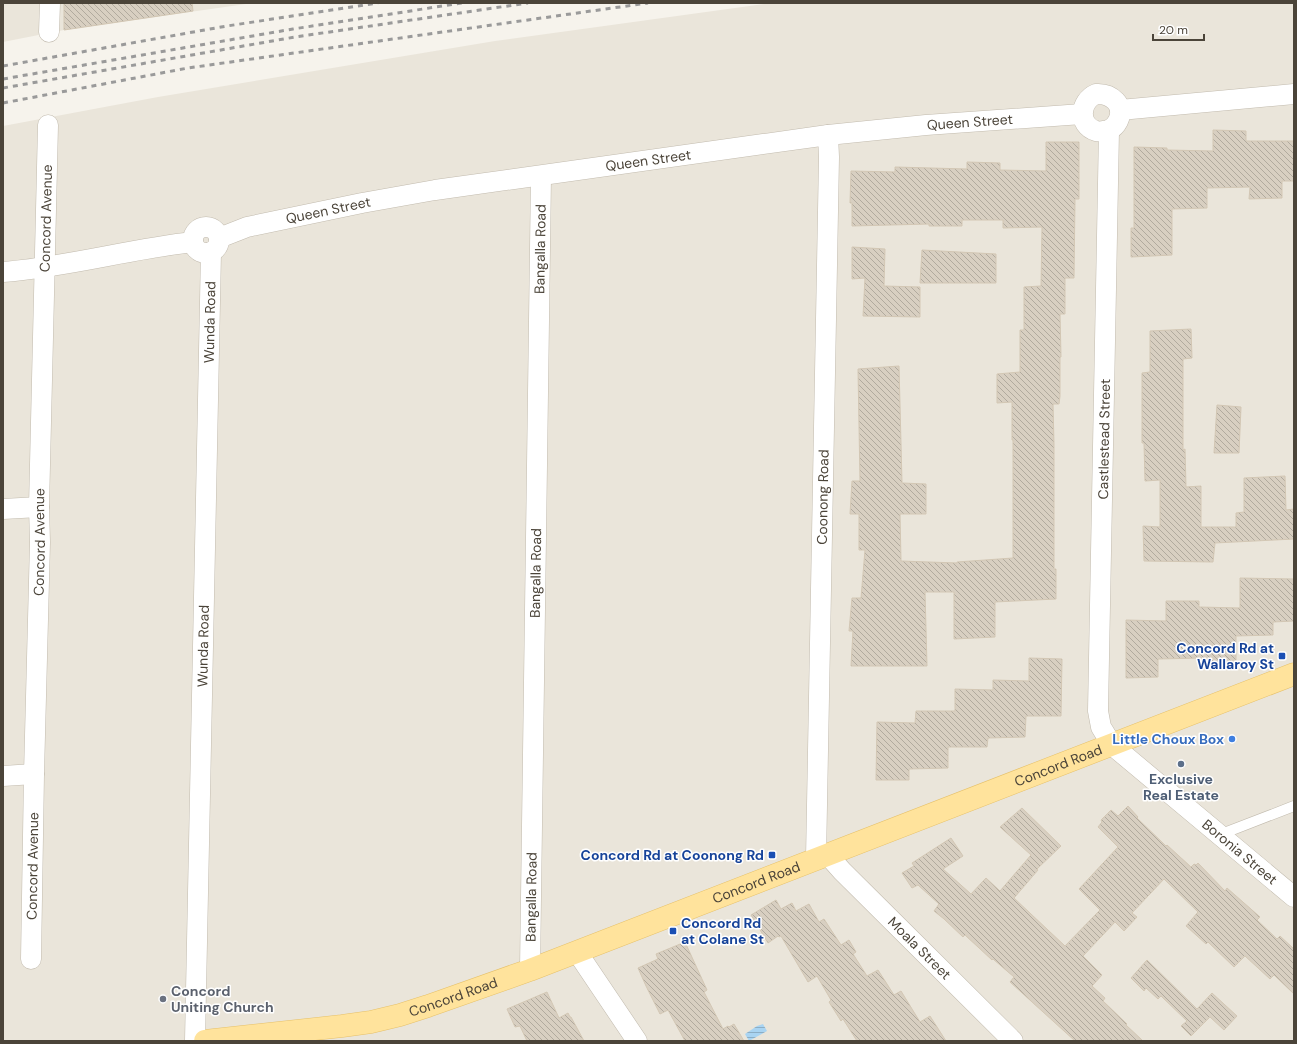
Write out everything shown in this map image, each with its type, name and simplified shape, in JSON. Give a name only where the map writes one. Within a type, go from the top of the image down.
[{"type":"main road","name":"Concord Road","points":[[205,1041],[288,1037],[400,1015],[530,970],[1294,674]]},
{"type":"street","points":[[49,32],[50,3]]},
{"type":"street","points":[[1096,94],[1109,95],[1118,104],[1120,110],[1118,121],[1110,130],[1098,131],[1092,129],[1087,125],[1082,114],[1086,101],[1096,94]]},
{"type":"street","points":[[1120,110],[1294,94]]},
{"type":"street","name":"Queen Street","points":[[215,245],[247,227],[362,203],[435,190],[828,135],[926,125],[1082,114]]},
{"type":"street","name":"Concord Avenue","points":[[31,959],[40,542],[39,507],[48,126]]},
{"type":"street","name":"Castlestead Street","points":[[1110,130],[1098,711],[1101,726],[1112,745]]},
{"type":"street","name":"Coonong Road","points":[[822,857],[829,165],[828,135]]},
{"type":"street","name":"Bangalla Road","points":[[530,970],[541,176]]},
{"type":"street","points":[[3,272],[44,267],[159,246],[193,242],[194,246],[203,253],[215,245]]},
{"type":"street","name":"Wunda Road","points":[[195,1041],[215,245]]},
{"type":"street","points":[[3,509],[39,507]]},
{"type":"street","name":"Boronia Street","points":[[1112,745],[1294,897]]},
{"type":"street","points":[[3,776],[34,774]]},
{"type":"street","name":"Moala Street","points":[[822,857],[842,871],[1013,1041]]},
{"type":"street","points":[[576,952],[637,1041]]},
{"type":"lane","points":[[1219,835],[1294,806]]},
{"type":"shaded area","points":[[3,3],[253,3],[64,30],[3,42]]},
{"type":"shaded area","points":[[772,3],[1294,3],[1294,1041],[3,1041],[3,126],[158,97],[495,41]]},
{"type":"water","points":[[763,1024],[767,1031],[749,1041],[745,1034]]},
{"type":"building","points":[[64,3],[192,3],[193,11],[64,30]]},
{"type":"building","points":[[1213,130],[1246,131],[1246,141],[1294,141],[1294,181],[1282,181],[1282,198],[1249,199],[1250,187],[1207,188],[1207,208],[1172,209],[1172,255],[1131,257],[1131,228],[1134,228],[1134,147],[1167,148],[1167,150],[1213,151]]},
{"type":"building","points":[[1046,142],[1079,142],[1079,199],[1075,199],[1074,278],[1065,278],[1065,314],[1060,314],[1060,396],[1059,404],[1053,404],[1054,569],[1056,569],[1056,599],[995,602],[995,637],[954,639],[954,592],[925,592],[927,666],[851,666],[853,631],[849,631],[852,598],[861,598],[865,550],[859,550],[859,514],[850,514],[852,481],[860,481],[858,369],[899,366],[902,483],[926,484],[926,514],[900,514],[901,561],[957,563],[1013,558],[1012,402],[997,403],[997,374],[1020,372],[1020,330],[1024,330],[1024,287],[1041,286],[1042,227],[1003,228],[1003,220],[962,220],[962,226],[929,226],[929,224],[852,226],[852,203],[850,203],[851,171],[895,172],[895,167],[967,169],[967,162],[1000,163],[1000,170],[1046,171]]},
{"type":"building","points":[[852,247],[885,249],[884,286],[920,287],[920,317],[863,316],[865,278],[852,279]]},
{"type":"building","points":[[922,250],[996,254],[996,283],[920,283]]},
{"type":"building","points":[[1191,329],[1192,358],[1183,359],[1183,450],[1185,449],[1186,487],[1201,486],[1201,527],[1236,527],[1236,513],[1244,512],[1244,478],[1285,476],[1286,510],[1294,509],[1294,539],[1215,543],[1213,562],[1144,561],[1143,526],[1160,527],[1160,480],[1145,481],[1144,443],[1142,443],[1142,373],[1150,372],[1150,331]]},
{"type":"building","points":[[1217,405],[1241,407],[1239,453],[1214,453]]},
{"type":"building","points":[[1240,578],[1294,579],[1294,621],[1273,622],[1273,635],[1236,636],[1236,665],[1203,666],[1203,658],[1158,659],[1158,677],[1126,678],[1126,620],[1166,621],[1166,601],[1199,601],[1199,607],[1240,608]]},
{"type":"building","points":[[1029,658],[1062,659],[1061,716],[1026,716],[1025,737],[988,738],[987,747],[948,747],[948,768],[909,769],[909,780],[876,780],[877,722],[915,723],[916,711],[955,711],[955,689],[993,690],[993,680],[1029,681]]},
{"type":"building","points":[[1128,806],[1138,817],[1137,818],[1166,846],[1167,845],[1191,867],[1198,863],[1225,891],[1227,888],[1260,917],[1257,920],[1277,939],[1280,936],[1294,949],[1294,994],[1274,975],[1270,979],[1245,956],[1234,967],[1208,942],[1206,944],[1186,926],[1198,912],[1164,879],[1132,913],[1137,917],[1124,931],[1115,922],[1083,956],[1102,975],[1092,986],[1105,998],[1103,1001],[1143,1041],[1075,1041],[1010,982],[1014,977],[993,959],[992,960],[965,935],[963,937],[934,911],[939,904],[918,885],[912,888],[902,873],[914,866],[912,863],[951,838],[963,856],[943,869],[971,894],[986,878],[1000,891],[1031,855],[1000,827],[1022,808],[1061,846],[1037,869],[1038,870],[1014,898],[1065,946],[1100,910],[1079,889],[1118,847],[1098,827],[1102,822],[1101,820],[1111,810],[1118,816]]},
{"type":"building","points":[[776,900],[781,909],[792,903],[796,911],[809,904],[819,922],[824,919],[841,945],[849,940],[856,952],[853,954],[867,976],[878,970],[894,995],[901,991],[920,1022],[930,1016],[946,1041],[857,1041],[843,1019],[841,1021],[829,1002],[831,1000],[817,976],[808,982],[781,936],[778,936],[768,943],[751,915]]},
{"type":"building","points":[[685,942],[707,990],[704,992],[723,1029],[734,1024],[744,1041],[685,1041],[668,1010],[660,1014],[638,968],[658,959],[656,954]]},
{"type":"building","points":[[1147,960],[1197,1009],[1212,993],[1237,1016],[1224,1030],[1210,1017],[1191,1036],[1181,1026],[1187,1021],[1161,996],[1158,999],[1146,988],[1144,991],[1131,978]]},
{"type":"building","points":[[547,992],[559,1018],[568,1013],[584,1041],[527,1041],[520,1026],[515,1027],[507,1009]]},
{"type":"railway","points":[[3,66],[227,26],[378,3]]},
{"type":"railway","points":[[3,79],[293,29],[462,3]]},
{"type":"railway","points":[[3,88],[295,37],[528,3]]},
{"type":"railway","points":[[3,103],[188,68],[648,3]]},
{"type":"place","name":"Concord Rd at Wallaroy St","points":[[1282,656]]},
{"type":"place","name":"Little Choux Box","points":[[1232,739]]},
{"type":"place","name":"Exclusive Real Estate","points":[[1181,764]]},
{"type":"place","name":"Concord Rd at Coonong Rd","points":[[772,855]]},
{"type":"place","name":"Concord Rd at Colane St","points":[[673,931]]},
{"type":"place","name":"Concord Uniting Church","points":[[163,999]]}]
